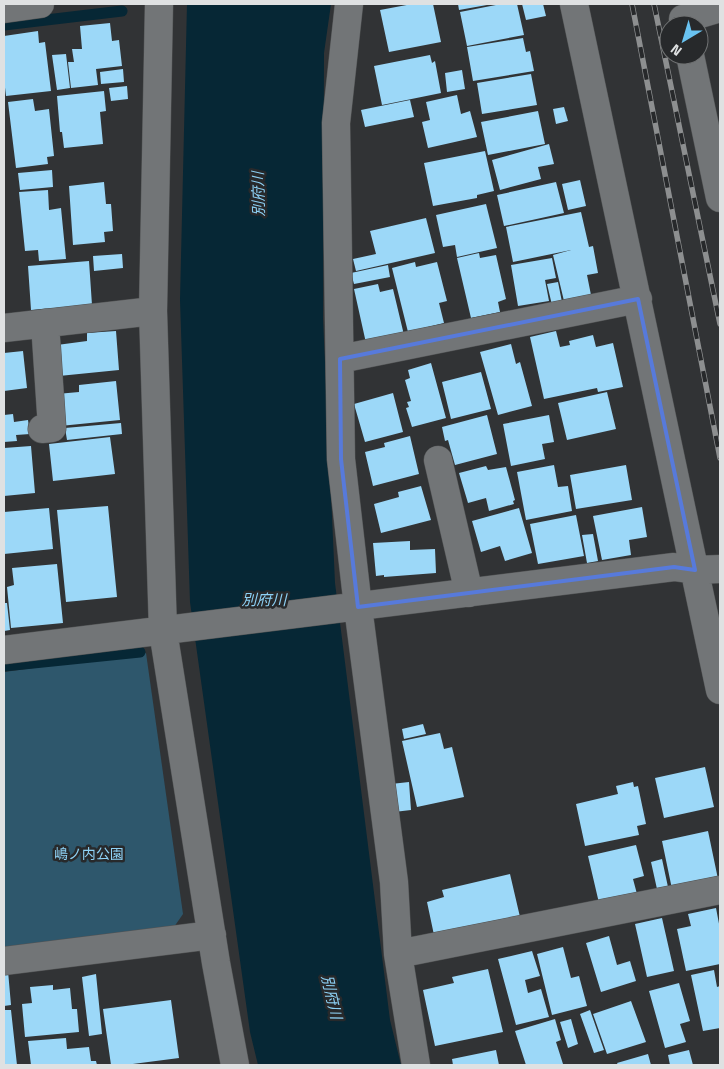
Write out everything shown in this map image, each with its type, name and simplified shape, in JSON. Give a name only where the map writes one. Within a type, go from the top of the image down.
[{"type":"street","points":[[4,8],[40,4]]},
{"type":"street","points":[[159,4],[153,311],[163,631],[235,1065]]},
{"type":"street","points":[[349,4],[336,123],[342,459],[358,607],[394,882],[398,954],[416,1065]]},
{"type":"street","points":[[574,4],[638,299],[708,570],[720,690]]},
{"type":"street","points":[[687,15],[720,8]]},
{"type":"street","points":[[692,65],[720,198]]},
{"type":"street","points":[[340,359],[638,299]]},
{"type":"street","points":[[4,328],[153,311]]},
{"type":"street","points":[[42,429],[52,428],[45,323]]},
{"type":"street","points":[[438,460],[469,593]]},
{"type":"street","points":[[4,650],[674,567],[708,570]]},
{"type":"street","points":[[398,954],[720,890]]},
{"type":"street","points":[[4,961],[212,935]]},
{"type":"highlighted area","points":[[638,299],[695,570],[674,567],[358,607],[341,459],[340,359]]},
{"type":"green space","name":"嶋ノ内公園","points":[[146,653],[183,914],[174,927],[4,950],[4,672]]},
{"type":"water","name":"別府川","points":[[187,4],[331,4],[324,53],[323,319],[335,583],[390,1020],[401,1065],[258,1065],[250,1032],[190,602],[180,300]]},
{"type":"building","points":[[412,4],[433,4],[441,42],[389,52],[380,10]]},
{"type":"building","points":[[458,4],[487,4],[487,5],[459,10]]},
{"type":"building","points":[[501,4],[517,4],[524,35],[467,46],[460,12]]},
{"type":"building","points":[[522,4],[543,4],[546,16],[526,20]]},
{"type":"building","points":[[110,23],[112,41],[119,40],[122,66],[96,69],[98,85],[71,88],[68,62],[74,62],[72,49],[82,49],[80,26]]},
{"type":"building","points":[[38,31],[39,43],[45,42],[51,91],[6,96],[4,36]]},
{"type":"building","points":[[523,38],[526,52],[530,51],[534,71],[473,81],[467,47]]},
{"type":"building","points":[[66,54],[70,88],[57,90],[52,55]]},
{"type":"building","points":[[430,55],[432,63],[435,61],[441,93],[382,105],[374,66]]},
{"type":"building","points":[[123,69],[124,82],[101,84],[100,72]]},
{"type":"building","points":[[462,70],[465,89],[447,92],[445,73]]},
{"type":"building","points":[[531,74],[537,105],[482,114],[477,83]]},
{"type":"building","points":[[127,86],[128,99],[111,101],[109,88]]},
{"type":"building","points":[[104,91],[106,111],[100,112],[103,144],[64,148],[62,132],[60,132],[57,96]]},
{"type":"building","points":[[457,95],[461,114],[470,111],[477,137],[428,148],[422,122],[430,120],[426,102]]},
{"type":"building","points":[[33,99],[35,111],[49,109],[54,156],[47,157],[48,164],[16,168],[8,102]]},
{"type":"building","points":[[410,100],[414,117],[365,127],[361,110]]},
{"type":"building","points":[[564,107],[568,121],[556,124],[553,109]]},
{"type":"building","points":[[538,111],[545,144],[488,155],[481,122]]},
{"type":"building","points":[[549,144],[554,164],[538,167],[541,179],[500,190],[492,160]]},
{"type":"building","points":[[485,151],[494,191],[477,195],[477,198],[433,206],[424,163]]},
{"type":"building","points":[[52,170],[53,187],[20,190],[18,173]]},
{"type":"building","points":[[580,180],[586,206],[568,210],[562,184]]},
{"type":"building","points":[[104,182],[106,204],[111,204],[113,231],[104,232],[105,242],[73,245],[69,186]]},
{"type":"building","points":[[556,182],[564,213],[504,226],[497,195]]},
{"type":"building","points":[[48,190],[49,210],[61,208],[66,259],[39,261],[38,250],[25,251],[19,192]]},
{"type":"building","points":[[486,204],[497,248],[457,257],[455,245],[443,247],[436,215]]},
{"type":"building","points":[[581,212],[589,247],[593,246],[598,273],[587,275],[591,295],[564,301],[553,255],[571,250],[513,262],[506,227]]},
{"type":"building","points":[[426,218],[435,253],[356,271],[353,259],[376,254],[370,231]]},
{"type":"building","points":[[479,253],[480,258],[496,255],[506,299],[498,302],[500,312],[471,318],[457,258]]},
{"type":"building","points":[[122,254],[123,268],[94,271],[93,256]]},
{"type":"building","points":[[552,258],[556,278],[545,280],[549,301],[518,306],[511,265]]},
{"type":"building","points":[[89,261],[92,305],[31,310],[28,266]]},
{"type":"building","points":[[415,262],[416,267],[437,262],[447,301],[439,303],[444,323],[408,332],[392,268]]},
{"type":"building","points":[[388,265],[390,277],[354,284],[351,273]]},
{"type":"building","points":[[558,282],[562,302],[552,305],[547,284]]},
{"type":"building","points":[[378,284],[380,292],[393,289],[404,335],[366,343],[354,289]]},
{"type":"building","points":[[116,331],[119,370],[59,376],[57,345],[87,341],[87,333]]},
{"type":"building","points":[[556,331],[560,347],[570,345],[569,341],[593,335],[596,347],[613,343],[623,387],[598,392],[597,388],[544,399],[530,337]]},
{"type":"building","points":[[511,344],[516,364],[520,362],[532,406],[498,415],[480,352]]},
{"type":"building","points":[[23,351],[27,388],[4,391],[4,353]]},
{"type":"building","points":[[431,363],[446,418],[412,427],[406,408],[409,407],[407,402],[411,401],[405,380],[410,378],[408,370]]},
{"type":"building","points":[[481,372],[491,409],[451,419],[442,382]]},
{"type":"building","points":[[116,381],[120,420],[60,426],[57,394],[79,392],[79,385]]},
{"type":"building","points":[[607,392],[616,429],[567,440],[558,403]]},
{"type":"building","points":[[393,393],[403,432],[365,442],[354,404]]},
{"type":"building","points":[[13,414],[14,422],[28,420],[30,434],[16,435],[17,441],[4,442],[4,415]]},
{"type":"building","points":[[487,415],[497,454],[455,465],[448,440],[445,441],[442,427]]},
{"type":"building","points":[[549,415],[554,442],[542,444],[545,459],[511,466],[503,424]]},
{"type":"building","points":[[121,423],[122,434],[67,440],[65,428]]},
{"type":"building","points":[[410,436],[419,474],[373,486],[365,452],[385,447],[384,443]]},
{"type":"building","points":[[110,437],[115,474],[53,481],[49,444]]},
{"type":"building","points":[[31,446],[35,493],[4,496],[4,448]]},
{"type":"building","points":[[554,465],[558,487],[568,486],[572,511],[526,520],[517,472]]},
{"type":"building","points":[[626,465],[632,500],[576,509],[570,475]]},
{"type":"building","points":[[486,466],[488,470],[506,467],[515,500],[513,501],[514,504],[489,511],[486,498],[468,503],[459,473]]},
{"type":"building","points":[[421,486],[431,520],[381,533],[374,504],[399,497],[398,492]]},
{"type":"building","points":[[108,506],[117,597],[66,602],[57,510]]},
{"type":"building","points":[[642,507],[647,537],[629,540],[631,555],[602,560],[593,516]]},
{"type":"building","points":[[49,508],[53,549],[4,554],[4,512]]},
{"type":"building","points":[[519,508],[532,553],[505,561],[500,546],[481,552],[472,521]]},
{"type":"building","points":[[576,515],[584,556],[538,564],[530,524]]},
{"type":"building","points":[[593,534],[598,561],[587,563],[582,535]]},
{"type":"building","points":[[410,541],[410,550],[435,549],[436,573],[376,576],[373,543]]},
{"type":"building","points":[[57,564],[63,623],[11,628],[7,587],[14,585],[12,568]]},
{"type":"building","points":[[4,603],[7,603],[10,630],[4,631]]},
{"type":"building","points":[[423,724],[426,734],[404,739],[402,729]]},
{"type":"building","points":[[440,733],[444,749],[452,747],[464,797],[417,807],[402,741]]},
{"type":"building","points":[[705,767],[714,807],[664,818],[655,778]]},
{"type":"building","points":[[409,782],[411,810],[394,812],[391,784]]},
{"type":"building","points":[[633,782],[634,787],[638,786],[646,824],[637,826],[639,835],[585,846],[576,804],[618,794],[616,786]]},
{"type":"building","points":[[708,831],[718,879],[672,889],[662,841]]},
{"type":"building","points":[[636,845],[644,876],[633,879],[637,894],[599,903],[588,856]]},
{"type":"building","points":[[662,859],[668,887],[657,889],[651,862]]},
{"type":"building","points":[[510,874],[520,917],[434,935],[427,902],[444,897],[442,890]]},
{"type":"building","points":[[716,908],[720,929],[720,964],[686,971],[677,929],[691,926],[688,914]]},
{"type":"building","points":[[662,918],[674,971],[647,977],[635,924]]},
{"type":"building","points":[[609,936],[617,965],[630,961],[636,981],[601,992],[586,943]]},
{"type":"building","points":[[563,947],[571,978],[579,976],[587,1006],[552,1015],[537,954]]},
{"type":"building","points":[[532,951],[540,976],[525,980],[528,993],[541,989],[549,1017],[516,1025],[498,959]]},
{"type":"building","points":[[488,969],[503,1032],[435,1046],[423,990],[454,983],[452,977]]},
{"type":"building","points":[[714,970],[717,987],[720,986],[720,1028],[703,1031],[691,975]]},
{"type":"building","points":[[8,971],[11,1005],[4,1006],[4,972]]},
{"type":"building","points":[[96,974],[102,1034],[89,1036],[82,977]]},
{"type":"building","points":[[679,983],[690,1021],[680,1024],[686,1042],[665,1048],[649,991]]},
{"type":"building","points":[[53,985],[53,990],[70,988],[72,1009],[77,1009],[79,1032],[25,1037],[22,1004],[32,1003],[30,987]]},
{"type":"building","points":[[171,1000],[179,1058],[111,1065],[103,1009]]},
{"type":"building","points":[[631,1001],[646,1042],[607,1054],[593,1014]]},
{"type":"building","points":[[4,1010],[11,1010],[17,1065],[4,1065]]},
{"type":"building","points":[[590,1010],[604,1050],[594,1053],[580,1014]]},
{"type":"building","points":[[555,1019],[561,1040],[556,1042],[563,1064],[526,1065],[515,1031]]},
{"type":"building","points":[[571,1019],[578,1044],[568,1048],[560,1022]]},
{"type":"building","points":[[66,1038],[67,1049],[89,1047],[91,1061],[96,1061],[97,1065],[31,1065],[28,1041]]},
{"type":"building","points":[[496,1050],[499,1065],[453,1065],[452,1059]]},
{"type":"building","points":[[689,1050],[693,1065],[670,1065],[668,1055]]},
{"type":"building","points":[[648,1054],[651,1065],[618,1065],[617,1063]]},
{"type":"waterway","points":[[4,25],[122,11]]},
{"type":"waterway","points":[[4,666],[140,652]]},
{"type":"railway","points":[[632,4],[720,458]]},
{"type":"railway","points":[[654,4],[720,324]]}]
